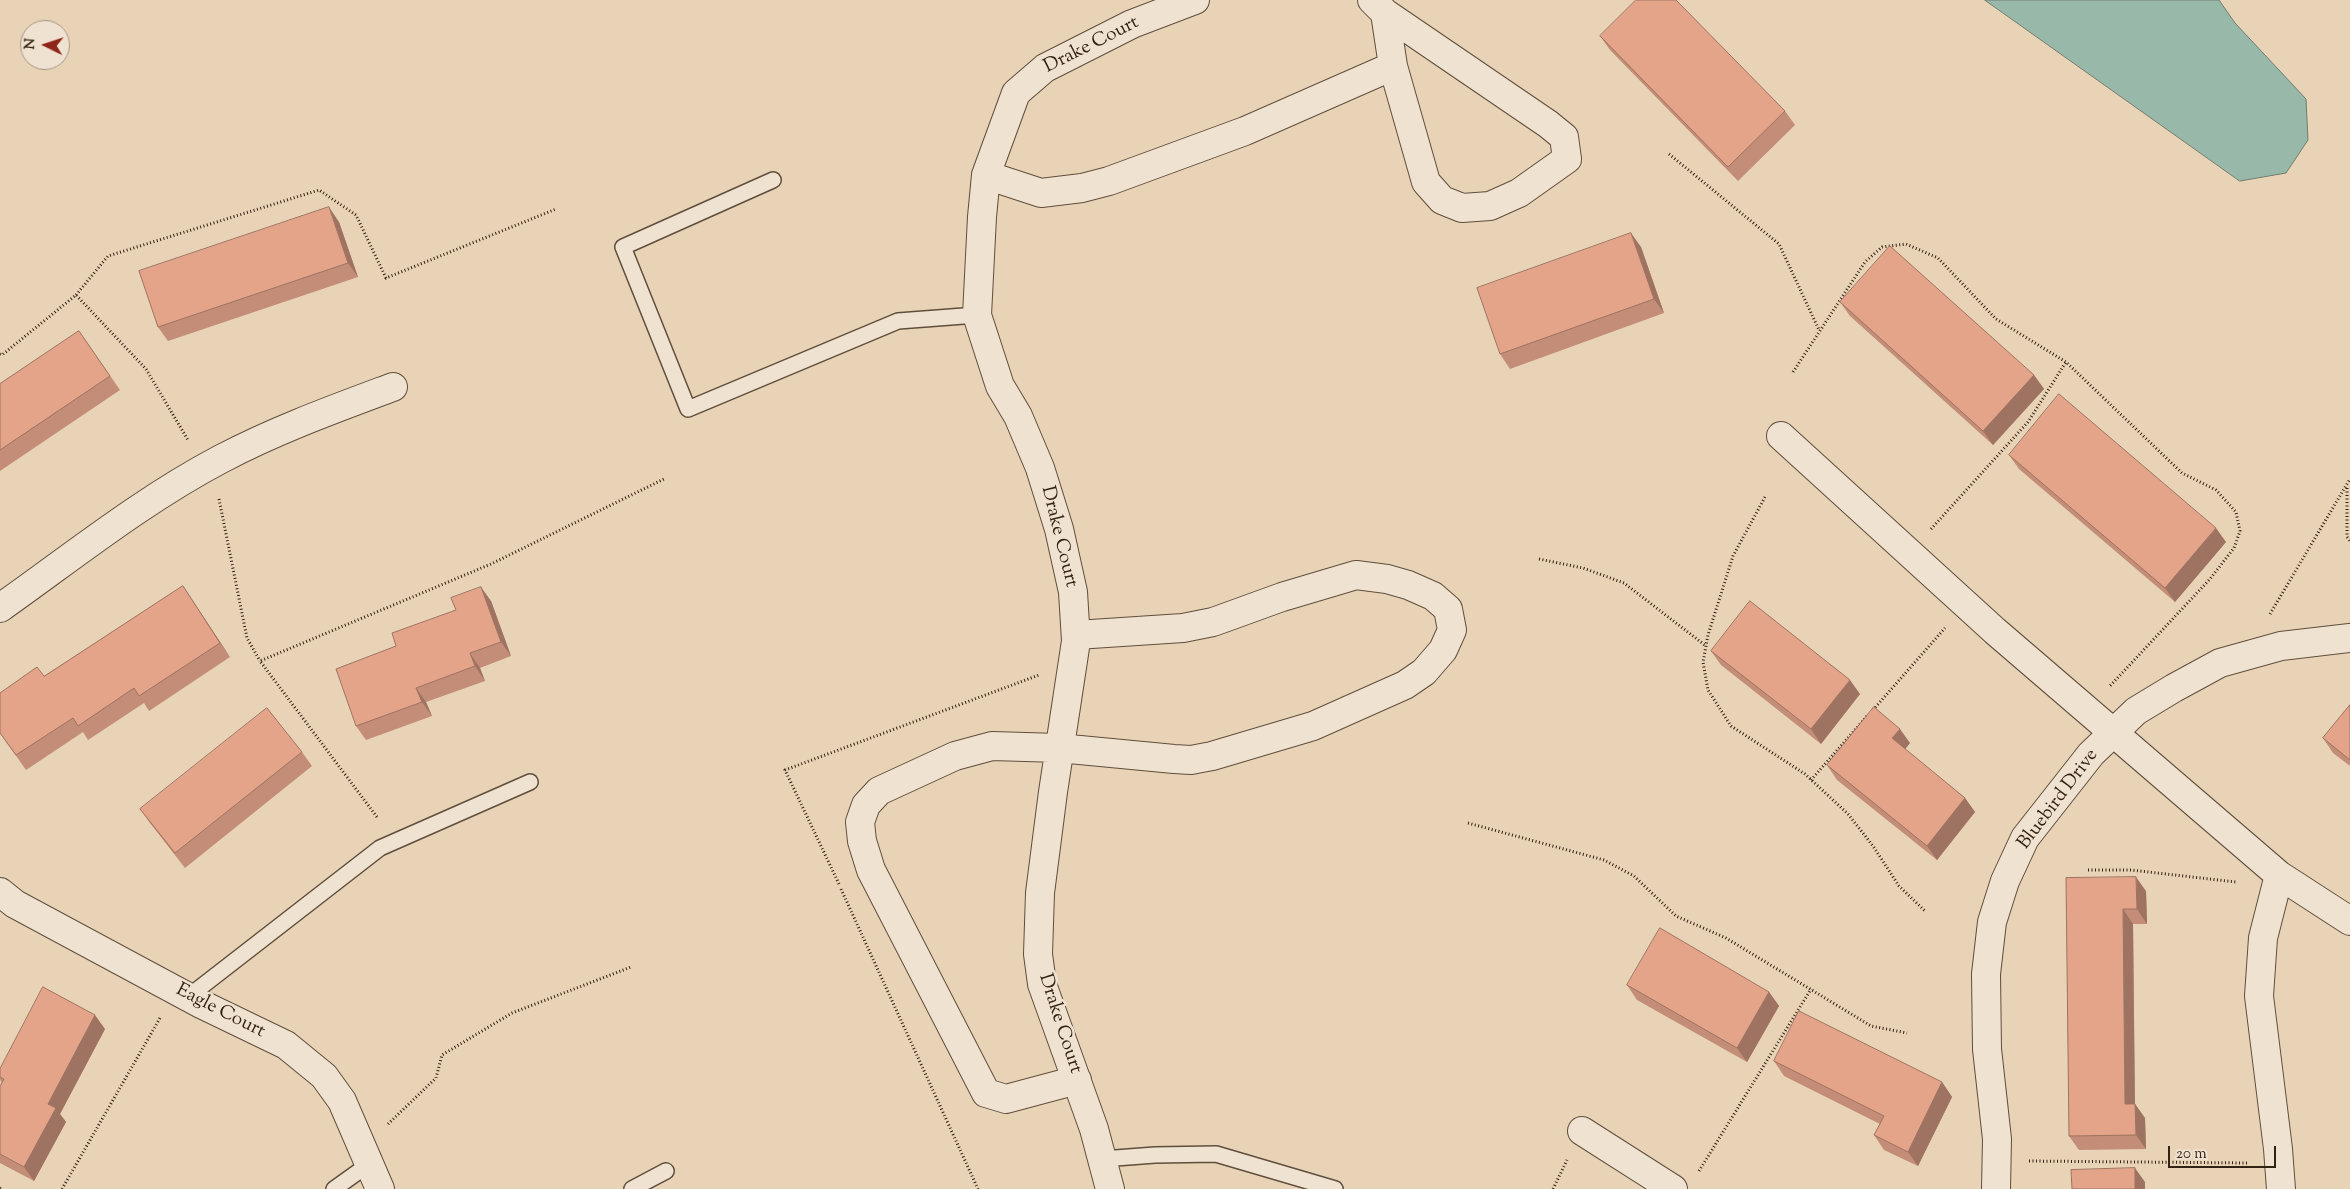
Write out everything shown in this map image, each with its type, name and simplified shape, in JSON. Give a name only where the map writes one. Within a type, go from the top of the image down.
[{"type":"street","name":"Drake Court","points":[[1110,1189],[1078,1080],[1042,984],[1038,954],[1040,893],[1076,635],[1073,592],[1059,529],[1040,468],[1018,416],[1000,386],[977,315],[982,217],[986,175],[1016,93],[1045,68],[1132,24],[1196,0]]},
{"type":"street","points":[[1378,7],[1548,124],[1564,137],[1567,159],[1519,193],[1490,206],[1462,208],[1442,200],[1426,182],[1378,7]]},
{"type":"street","points":[[986,175],[1041,193],[1082,188],[1109,181],[1245,131],[1393,66]]},
{"type":"street","points":[[0,608],[163,493],[220,460],[295,423],[393,387]]},
{"type":"street","points":[[1781,436],[2278,880],[2350,921]]},
{"type":"street","points":[[1076,635],[1183,628],[1206,624],[1356,575],[1387,579],[1433,596],[1448,609],[1452,630],[1443,650],[1424,672],[1405,685],[1313,726],[1191,760],[1124,756],[1060,748],[992,746],[955,756],[879,791],[866,804],[860,822],[862,841],[872,870],[986,1094],[1006,1099],[1078,1080]]},
{"type":"street","name":"Bluebird Drive","points":[[1996,1189],[1997,1139],[1987,1048],[1986,974],[1992,922],[2005,881],[2025,838],[2091,754],[2136,711],[2220,663],[2281,646],[2350,638]]},
{"type":"street","points":[[2278,880],[2263,938],[2259,996],[2280,1176]]},
{"type":"street","name":"Eagle Court","points":[[0,892],[15,904],[182,994],[286,1044],[324,1076],[342,1101],[380,1189]]},
{"type":"street","points":[[1582,1131],[1673,1189]]},
{"type":"lane","points":[[773,180],[623,247],[688,409],[898,321],[977,315]]},
{"type":"lane","points":[[182,994],[380,848],[530,782]]},
{"type":"lane","points":[[1102,1159],[1155,1154],[1216,1154],[1335,1189]]},
{"type":"lane","points":[[334,1189],[366,1156]]},
{"type":"lane","points":[[632,1189],[666,1171]]},
{"type":"path","points":[[1669,154],[1779,244],[1820,331]]},
{"type":"path","points":[[0,354],[2,355],[76,295],[108,256],[318,190],[356,215],[386,278],[556,208]]},
{"type":"path","points":[[1793,372],[1865,262],[1882,247],[1906,244],[1938,258],[1996,319],[2066,362],[2182,473],[2216,490],[2236,512],[2240,531],[2234,548],[2210,579],[2107,689]]},
{"type":"path","points":[[76,295],[146,368],[191,446]]},
{"type":"path","points":[[1910,552],[2028,422],[2066,362]]},
{"type":"path","points":[[260,661],[491,564],[664,479]]},
{"type":"path","points":[[2245,656],[2347,487],[2350,479]]},
{"type":"path","points":[[2347,487],[2347,537],[2350,541]]},
{"type":"path","points":[[218,497],[246,638],[260,661],[377,817]]},
{"type":"path","points":[[1765,497],[1733,556],[1706,646],[1703,662],[1708,690],[1731,726],[1805,774],[1848,814],[1873,846],[1898,886],[1926,912]]},
{"type":"path","points":[[1539,559],[1583,568],[1624,583],[1706,646]]},
{"type":"path","points":[[1811,780],[1967,604]]},
{"type":"path","points":[[1468,823],[1604,860],[1634,876],[1676,916],[1726,938],[1871,1026],[1907,1033]]},
{"type":"path","points":[[2088,870],[2131,870],[2278,880]]},
{"type":"path","points":[[366,1156],[436,1078],[442,1054],[512,1013],[631,967]]},
{"type":"path","points":[[1698,1172],[1810,989]]},
{"type":"path","points":[[62,1189],[182,994]]},
{"type":"path","points":[[2054,1160],[2280,1176]]},
{"type":"path","points":[[1553,1189],[1556,1183]]},
{"type":"shaded area","points":[[1985,0],[2219,0],[2235,23],[2306,99],[2308,140],[2286,173],[2240,181]]},
{"type":"building","points":[[1636,0],[1676,0],[1785,111],[1728,167],[1600,36]]},
{"type":"building","points":[[329,207],[348,263],[158,327],[139,271]]},
{"type":"building","points":[[1631,233],[1654,299],[1500,354],[1477,288]]},
{"type":"building","points":[[1890,246],[2034,375],[1983,431],[1840,302]]},
{"type":"building","points":[[79,331],[110,376],[0,450],[0,384]]},
{"type":"building","points":[[2059,394],[2216,528],[2165,588],[2009,455]]},
{"type":"building","points":[[183,586],[220,643],[139,696],[134,688],[78,726],[73,718],[16,755],[0,733],[0,693],[37,667],[44,676]]},
{"type":"building","points":[[481,587],[501,642],[470,653],[475,666],[416,688],[422,702],[356,726],[336,669],[396,646],[392,633],[456,610],[451,598]]},
{"type":"building","points":[[1750,601],[1850,680],[1811,729],[1711,651]]},
{"type":"building","points":[[2350,705],[2350,760],[2323,738]]},
{"type":"building","points":[[1874,707],[1900,729],[1892,738],[1965,798],[1927,846],[1827,765]]},
{"type":"building","points":[[267,708],[302,752],[175,853],[140,809]]},
{"type":"building","points":[[2136,877],[2137,909],[2123,909],[2125,1104],[2135,1104],[2136,1135],[2069,1136],[2066,878]]},
{"type":"building","points":[[1660,928],[1769,992],[1737,1048],[1627,985]]},
{"type":"building","points":[[43,987],[95,1015],[48,1104],[56,1108],[24,1167],[0,1154],[0,1086],[4,1079],[0,1077],[0,1069]]},
{"type":"building","points":[[1799,1011],[1942,1082],[1908,1152],[1874,1135],[1884,1116],[1774,1061]]},
{"type":"building","points":[[2135,1168],[2135,1189],[2072,1189],[2071,1170]]}]
